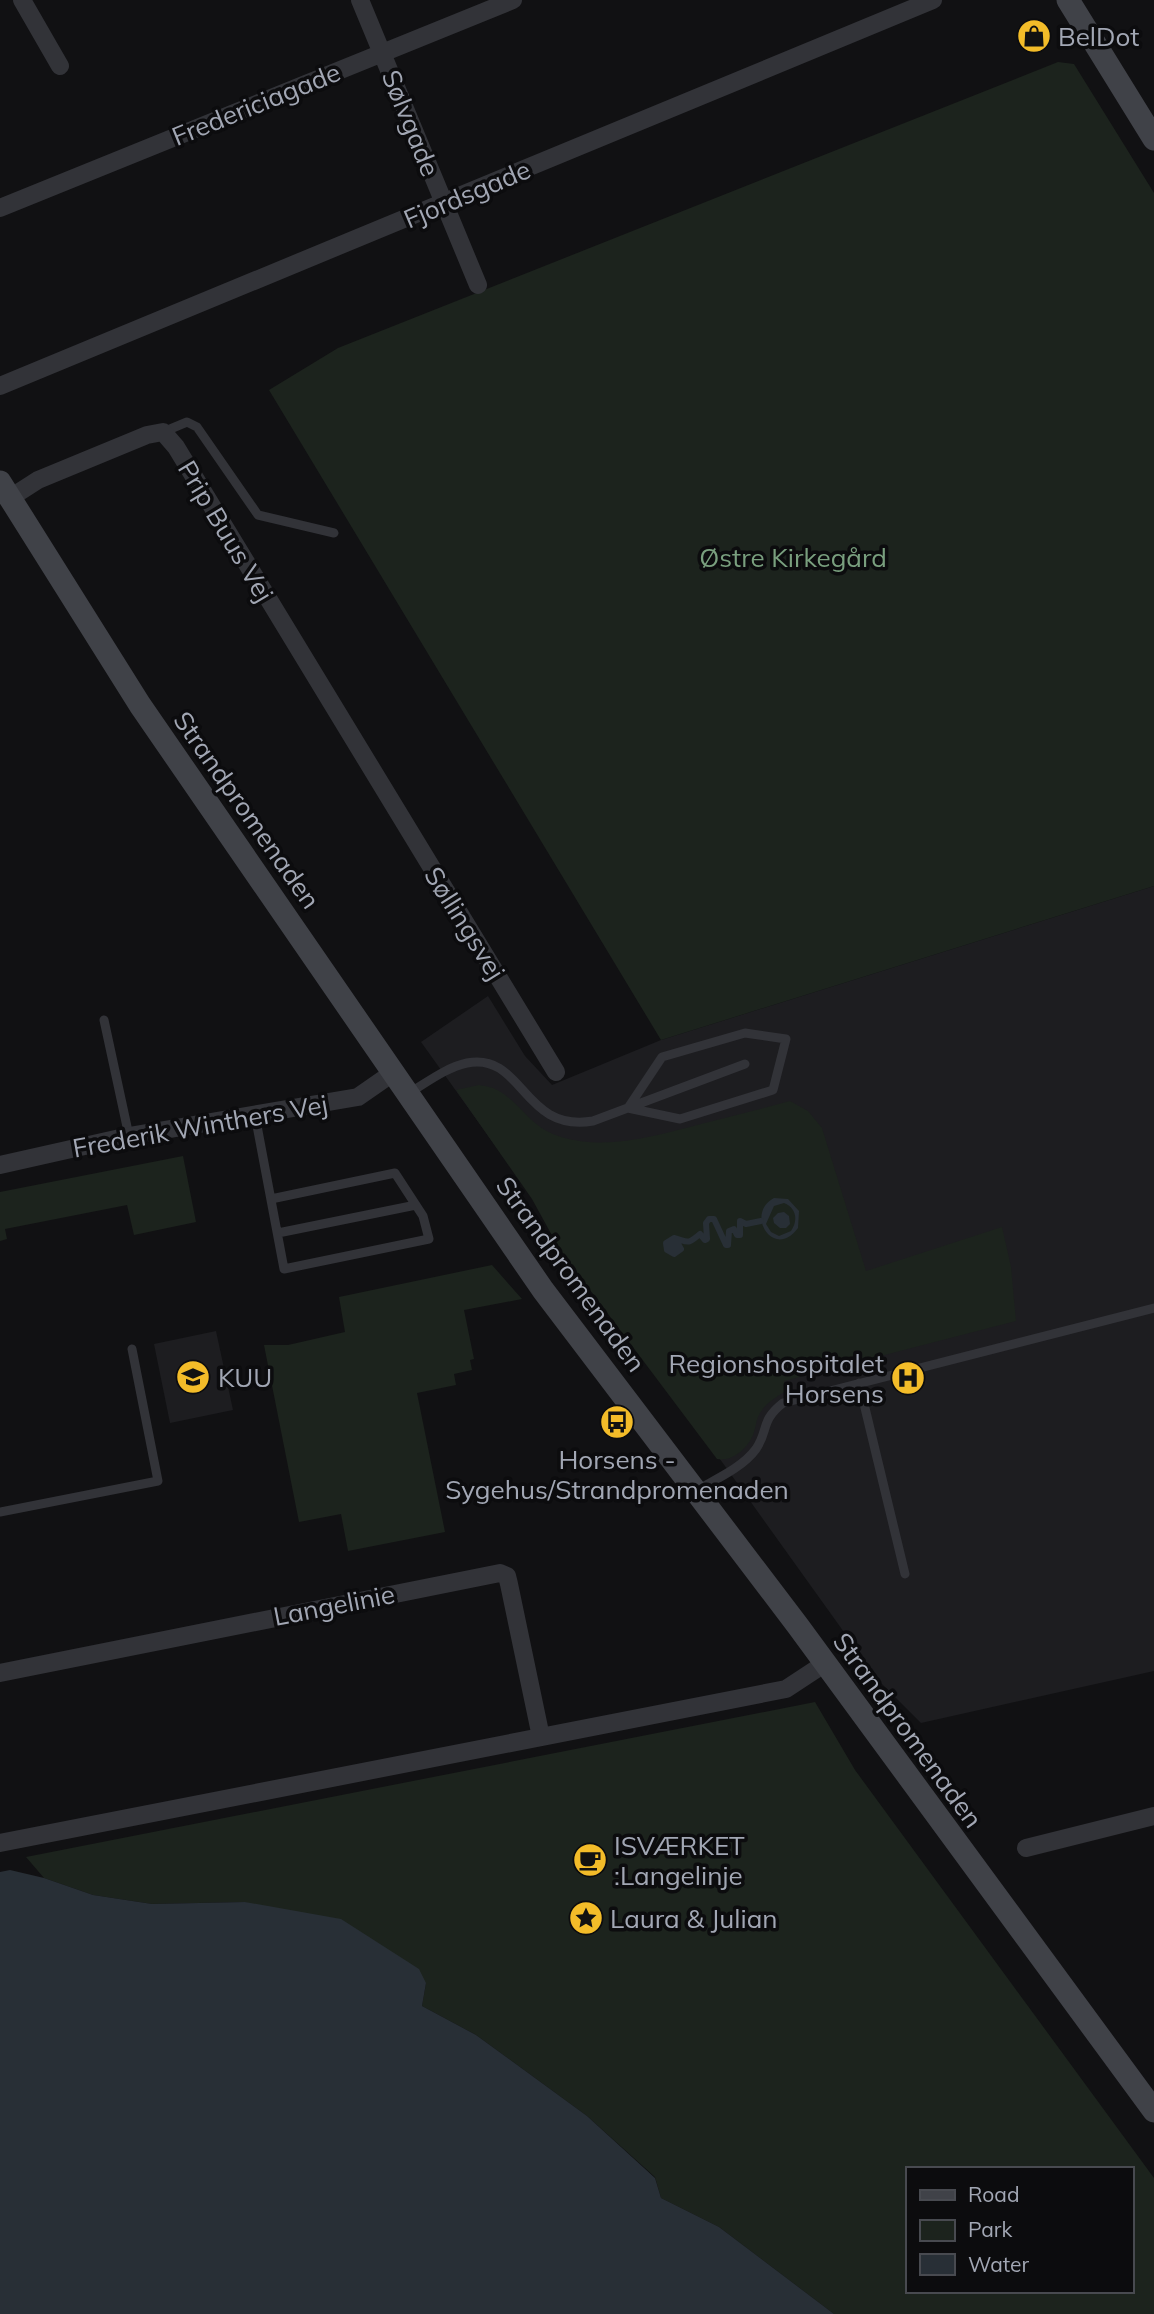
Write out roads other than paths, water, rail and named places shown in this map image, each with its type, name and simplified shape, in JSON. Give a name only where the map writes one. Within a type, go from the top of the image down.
[{"type":"street","points":[[22,0],[60,66]]},
{"type":"street","name":"Sølvgade","points":[[360,0],[478,285]]},
{"type":"street","name":"Fredericiagade","points":[[0,208],[513,0]]},
{"type":"street","name":"Fjordsgade","points":[[0,386],[933,0]]},
{"type":"street","points":[[1068,0],[1154,139]]},
{"type":"street","name":"Prip Buus Vej","points":[[5,490],[38,480],[147,435],[163,432],[176,447],[373,774]]},
{"type":"street","name":"Strandpromenaden","points":[[5,490],[141,705],[543,1290],[697,1490],[1154,2111]]},
{"type":"street","name":"Søllingsvej","points":[[373,774],[556,1072]]},
{"type":"street","name":"Frederik Winthers Vej","points":[[0,1165],[129,1136],[358,1097],[394,1072]]},
{"type":"street","name":"Langelinie","points":[[0,1673],[500,1573],[507,1576],[541,1737]]},
{"type":"street","points":[[0,1843],[786,1689],[824,1664]]},
{"type":"street","points":[[1026,1848],[1154,1816]]},
{"type":"lane","points":[[163,432],[187,422],[197,427],[258,515],[334,533]]},
{"type":"lane","points":[[104,1020],[129,1136]]},
{"type":"lane","points":[[745,1033],[786,1038],[773,1090],[680,1119],[628,1108],[662,1057],[745,1033]]},
{"type":"lane","points":[[409,1093],[453,1068],[467,1063],[482,1063],[497,1067],[510,1075],[549,1116],[578,1123],[593,1121],[745,1065]]},
{"type":"lane","points":[[255,1115],[271,1199],[285,1269],[429,1239],[423,1216],[395,1173],[271,1199]]},
{"type":"lane","points":[[278,1233],[416,1205]]},
{"type":"lane","points":[[697,1490],[750,1455],[761,1441],[765,1423],[772,1412],[783,1403],[1154,1308]]},
{"type":"lane","points":[[0,1513],[158,1481],[132,1349]]},
{"type":"lane","points":[[859,1383],[905,1574]]},
{"type":"water","points":[[774,1198],[788,1199],[799,1211],[798,1228],[789,1237],[772,1237],[762,1223],[765,1205]],"holes":[[[784,1203],[794,1211],[795,1223],[791,1231],[779,1236],[771,1232],[766,1224],[774,1206]]]},
{"type":"water","points":[[784,1212],[789,1216],[790,1224],[786,1228],[780,1228],[773,1218]]},
{"type":"water","points":[[10,1870],[44,1878],[93,1895],[152,1904],[245,1902],[341,1919],[419,1969],[426,1983],[422,2006],[476,2035],[587,2116],[655,2178],[661,2198],[719,2227],[834,2314],[0,2314],[0,1872]]},
{"type":"waterway","points":[[673,1247],[675,1245],[677,1248],[672,1250],[670,1243],[677,1242],[681,1249],[674,1254],[667,1250],[666,1243],[674,1238],[688,1242],[700,1234],[707,1239],[706,1223],[709,1219],[714,1219],[726,1245],[729,1231],[734,1229],[737,1235],[740,1235],[740,1221],[746,1224],[761,1221]]},
{"type":"place","name":"BelDot","points":[[1034,36]]},
{"type":"place","name":"KUU","points":[[193,1377]]},
{"type":"place","name":"Regionshospitalet Horsens","points":[[908,1378]]},
{"type":"place","name":"Horsens - Sygehus/Strandpromenaden","points":[[617,1422]]},
{"type":"place","name":"ISVÆRKET :Langelinje","points":[[590,1860]]},
{"type":"place","name":"Laura & Julian","points":[[586,1918]]},
{"type":"park label","name":"Østre Kirkegård","points":[[793,557]]}]
